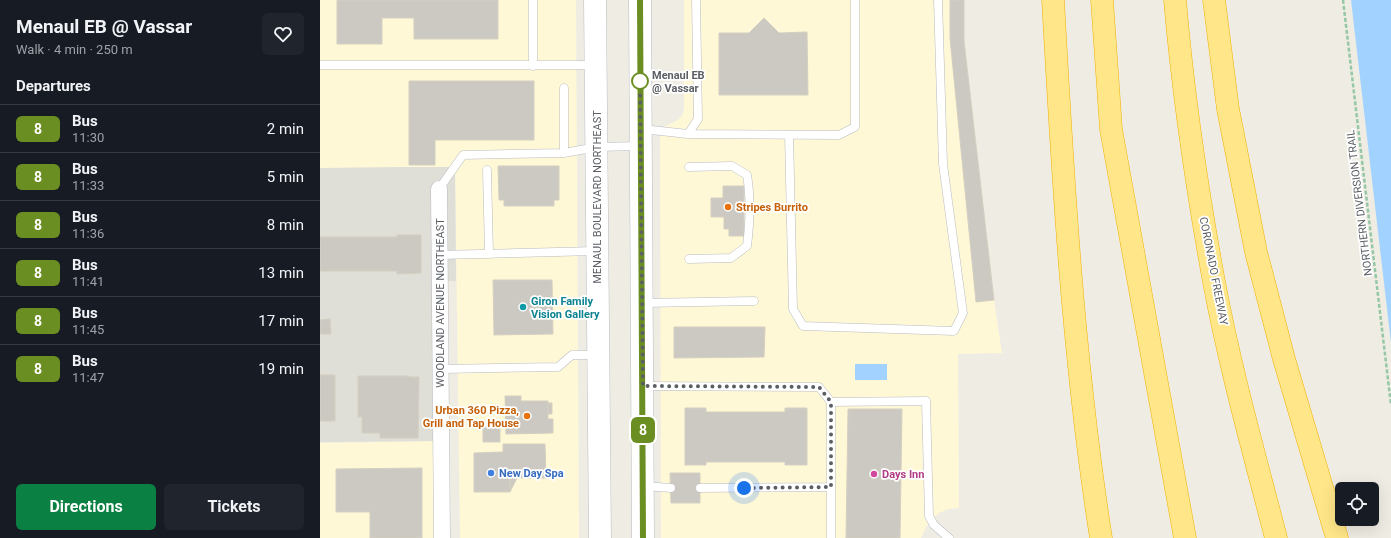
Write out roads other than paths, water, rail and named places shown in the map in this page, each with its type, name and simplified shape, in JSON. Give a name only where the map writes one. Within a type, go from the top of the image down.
[{"type":"highway","points":[[1053,0],[1065,210],[1082,394],[1101,538]]},
{"type":"highway","points":[[1102,0],[1111,129],[1185,538]]},
{"type":"highway","name":"CORONADO FREEWAY","points":[[1175,0],[1181,66],[1195,167],[1214,282],[1242,409],[1276,538]]},
{"type":"highway","points":[[1214,0],[1228,109],[1256,252],[1284,359],[1338,538]]},
{"type":"main road","name":"MENAUL BOULEVARD NORTHEAST","points":[[596,0],[596,251],[600,538]]},
{"type":"main road","points":[[640,0],[643,538]]},
{"type":"street","name":"WOODLAND AVENUE NORTHEAST","points":[[439,189],[442,538]]},
{"type":"lane","points":[[533,0],[533,66]]},
{"type":"lane","points":[[688,134],[698,119],[696,0]]},
{"type":"lane","points":[[439,189],[463,155],[564,153],[641,138],[688,134],[839,135],[855,127],[855,0]]},
{"type":"lane","points":[[789,135],[793,309],[803,326],[954,331],[963,313],[942,164],[938,0]]},
{"type":"lane","points":[[320,65],[596,65]]},
{"type":"lane","points":[[564,88],[564,153]]},
{"type":"lane","points":[[689,168],[732,166],[747,175],[749,187],[750,224],[747,246],[731,258],[689,259]]},
{"type":"lane","points":[[486,170],[489,254]]},
{"type":"lane","points":[[439,255],[596,251]]},
{"type":"lane","points":[[642,303],[754,301]]},
{"type":"lane","points":[[441,369],[558,367],[572,355],[597,355]]},
{"type":"lane","points":[[643,386],[819,387],[831,402],[831,538]]},
{"type":"lane","points":[[831,402],[926,401],[929,516],[934,525],[948,538]]},
{"type":"lane","points":[[643,486],[670,488]]},
{"type":"lane","points":[[700,488],[831,487]]},
{"type":"water","points":[[1351,0],[1391,0],[1391,343]]},
{"type":"water","points":[[855,364],[887,364],[887,380],[855,380]]},
{"type":"place","name":"Menaul EB @ Vassar","points":[[640,81]]},
{"type":"place","name":"Stripes Burrito","points":[[728,207]]},
{"type":"place","name":"Giron Family Vision Gallery","points":[[523,307]]},
{"type":"place","name":"Urban 360 Pizza, Grill and Tap House","points":[[527,416]]},
{"type":"place","name":"New Day Spa","points":[[491,473]]},
{"type":"place","name":"Days Inn","points":[[874,474]]}]
